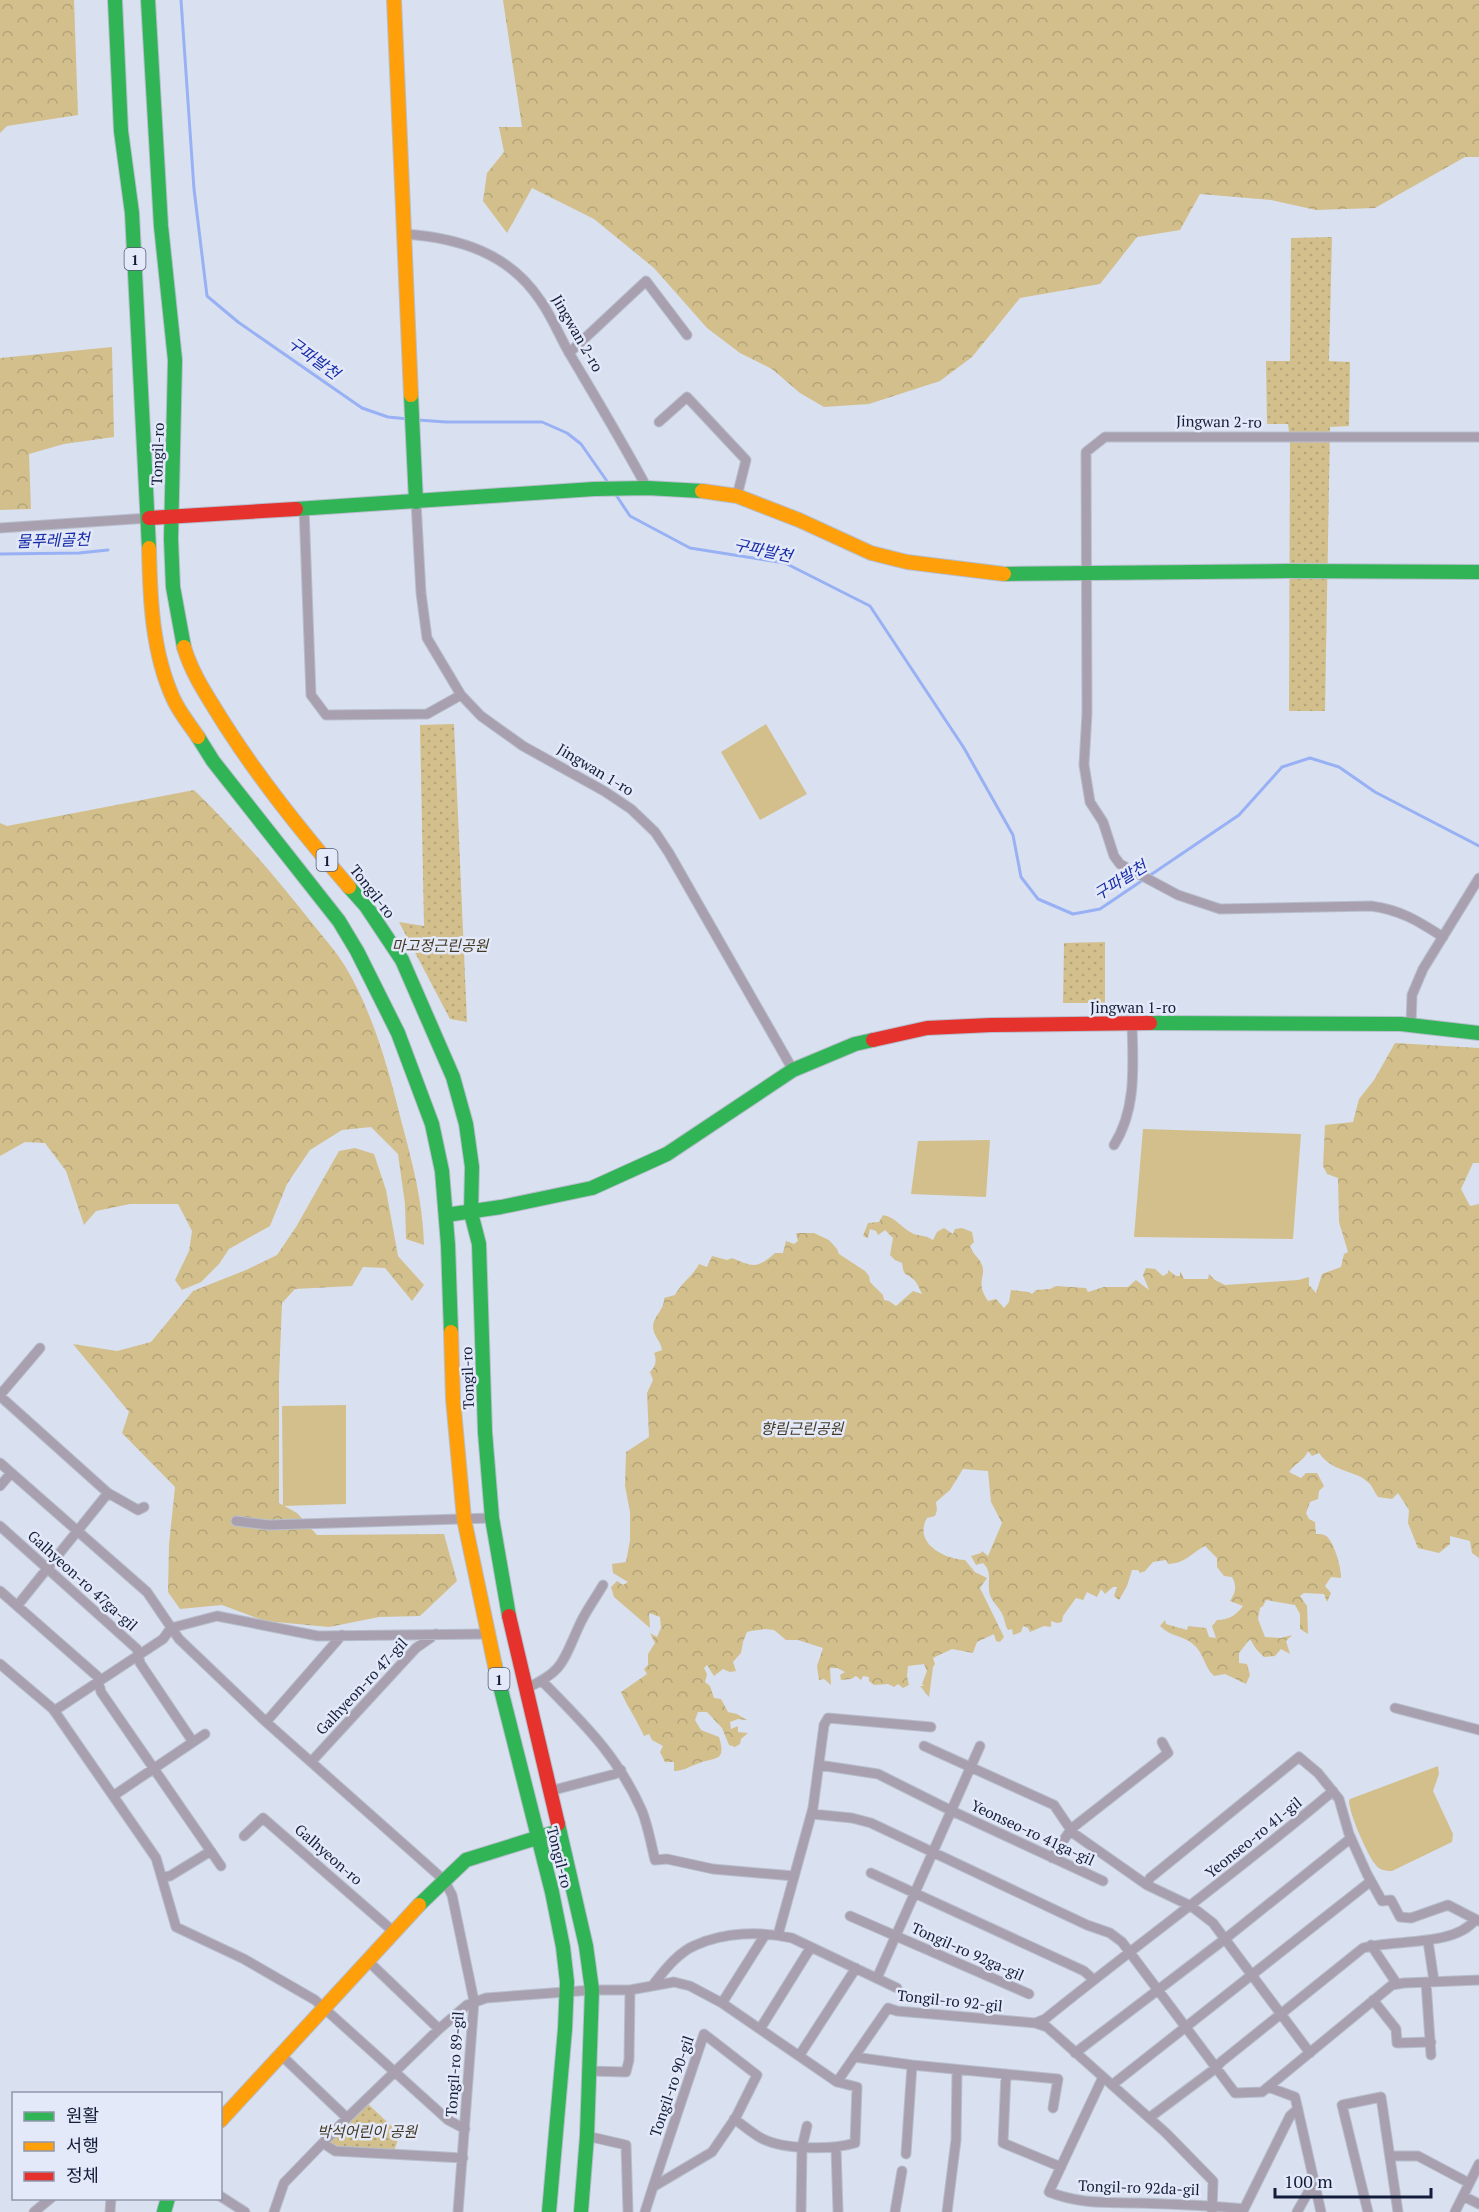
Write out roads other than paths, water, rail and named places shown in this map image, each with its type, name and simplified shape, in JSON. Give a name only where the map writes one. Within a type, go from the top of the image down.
[{"type":"main road","name":"Tongil-ro","points":[[115,0],[121,131],[132,213],[149,518],[150,589],[157,648],[173,699],[213,761],[339,921],[374,982],[398,1033],[432,1124],[442,1171],[446,1215],[453,1399],[464,1519],[487,1634],[564,1947],[566,1992],[562,2077],[549,2212]]},
{"type":"main road","name":"Tongil-ro","points":[[148,0],[161,226],[175,360],[176,397],[171,515],[173,587],[184,649],[195,677],[238,747],[320,853],[366,906],[402,960],[453,1077],[464,1114],[472,1167],[471,1213],[479,1244],[485,1432],[492,1518],[514,1643],[527,1688],[586,1946],[592,1990],[587,2136],[581,2212]]},
{"type":"main road","points":[[394,0],[416,502]]},
{"type":"main road","points":[[149,518],[594,489],[647,488],[717,492],[737,496],[799,520],[871,553],[907,562],[993,573],[1288,571],[1479,573]]},
{"type":"main road","name":"Jingwan 1-ro","points":[[446,1215],[471,1213],[592,1188],[667,1154],[793,1070],[855,1044],[927,1028],[1132,1023],[1411,1025],[1479,1033]]},
{"type":"main road","points":[[222,2119],[394,1932],[466,1860],[559,1831]]},
{"type":"street","name":"Jingwan 2-ro","points":[[405,234],[464,243],[495,256],[522,279],[540,299],[647,488]]},
{"type":"street","points":[[569,353],[646,281],[687,335]]},
{"type":"street","points":[[659,422],[687,397],[746,459],[737,496]]},
{"type":"street","name":"Jingwan 2-ro","points":[[1085,573],[1086,452],[1106,437],[1479,437]]},
{"type":"street","name":"Jingwan 1-ro","points":[[416,502],[421,593],[427,638],[461,695],[481,716],[523,746],[604,791],[631,809],[655,832],[793,1070]]},
{"type":"street","points":[[304,508],[310,695],[326,715],[427,714],[461,695]]},
{"type":"street","points":[[0,528],[149,518]]},
{"type":"street","points":[[1085,573],[1087,713],[1084,765],[1090,802],[1102,822],[1114,856],[1120,864],[1178,895],[1220,909],[1371,906],[1388,908],[1410,916],[1443,938]]},
{"type":"street","points":[[1411,1025],[1412,995],[1423,969],[1479,878]]},
{"type":"street","points":[[1114,1145],[1121,1134],[1132,1095],[1132,1023]]},
{"type":"street","points":[[40,1348],[0,1396],[108,1493],[138,1510],[144,1507]]},
{"type":"street","points":[[0,1463],[147,1592],[178,1639],[266,1722],[444,1881],[452,1895],[474,2001]]},
{"type":"street","points":[[0,1486],[11,1473]]},
{"type":"street","points":[[17,1606],[46,1567],[108,1493]]},
{"type":"street","points":[[236,1521],[270,1525],[492,1518]]},
{"type":"street","name":"Galhyeon-ro 47ga-gil","points":[[0,1526],[137,1649],[140,1663],[193,1742]]},
{"type":"street","points":[[527,1688],[550,1677],[563,1661],[585,1615],[603,1586]]},
{"type":"street","points":[[0,1591],[97,1676],[101,1692],[221,1866]]},
{"type":"street","points":[[54,1711],[163,1639],[171,1628],[217,1616],[318,1636],[487,1634]]},
{"type":"street","name":"Galhyeon-ro 47-gil","points":[[311,1762],[416,1648],[436,1634]]},
{"type":"street","points":[[266,1722],[342,1635]]},
{"type":"street","points":[[0,1664],[54,1711],[156,1858],[176,1928],[185,1934],[218,1946],[315,2000],[396,2071]]},
{"type":"street","points":[[542,1681],[588,1728],[621,1770],[643,1814],[655,1860],[668,1859],[713,1869],[794,1876]]},
{"type":"street","points":[[1395,1708],[1479,1730]]},
{"type":"street","points":[[778,1935],[812,1814],[824,1725],[828,1718],[931,1727]]},
{"type":"street","points":[[113,1796],[205,1734]]},
{"type":"street","name":"Yeonseo-ro 41ga-gil","points":[[1071,1829],[1168,1753],[1162,1742]]},
{"type":"street","name":"Yeonseo-ro 41ga-gil","points":[[924,1746],[1054,1805],[1071,1829],[1147,1885],[1191,1906],[1213,1923],[1310,2053]]},
{"type":"street","name":"Tongil-ro 92ga-gil","points":[[877,1978],[980,1746]]},
{"type":"street","points":[[1147,1885],[1150,1878],[1299,1757],[1318,1773],[1339,1799],[1351,1838],[1382,1901],[1391,1900],[1400,1917],[1412,1918],[1448,1905],[1477,1921],[1469,1928],[1428,1941],[1363,1947],[1216,2068],[1149,2118]]},
{"type":"street","points":[[819,1765],[878,1774],[952,1811]]},
{"type":"street","points":[[550,1791],[615,1774],[621,1770]]},
{"type":"street","name":"Yeonseo-ro 41-gil","points":[[1191,1906],[1333,1791]]},
{"type":"street","name":"Yeonseo-ro 41ga-gil","points":[[952,1811],[1103,1881]]},
{"type":"street","points":[[812,1814],[852,1818],[871,1823],[1087,1925],[1110,1933],[1122,1942],[1235,2093],[1262,2092],[1392,1985],[1479,1980]]},
{"type":"street","name":"Galhyeon-ro","points":[[244,1836],[263,1818],[394,1932]]},
{"type":"street","points":[[1052,1858],[1071,1829]]},
{"type":"street","points":[[1075,2053],[1225,1939],[1351,1838]]},
{"type":"street","points":[[163,1877],[170,1876],[212,1851]]},
{"type":"street","points":[[871,1873],[1084,1971],[1094,1980]]},
{"type":"street","points":[[1113,2085],[1371,1881]]},
{"type":"street","points":[[1035,2023],[1045,2019],[1129,1951],[1191,1906]]},
{"type":"street","points":[[850,1916],[896,1936]]},
{"type":"street","points":[[652,1986],[668,1965],[694,1945],[733,1935],[778,1935],[792,1938],[897,1988]]},
{"type":"street","points":[[722,2003],[765,1935]]},
{"type":"street","name":"Tongil-ro 92ga-gil","points":[[896,1936],[1029,1994]]},
{"type":"street","points":[[1428,1941],[1431,2055]]},
{"type":"street","points":[[1371,1946],[1397,1984]]},
{"type":"street","points":[[760,2029],[811,1947]]},
{"type":"street","points":[[368,1961],[439,2029]]},
{"type":"street","points":[[798,2056],[856,1968]]},
{"type":"street","points":[[592,1990],[630,1990],[674,1982],[690,1986],[722,2003],[837,2082],[857,2087],[855,2144],[836,2147],[802,2147],[762,2139],[734,2119]]},
{"type":"street","name":"Tongil-ro 89-gil","points":[[274,2212],[284,2183],[439,2029],[474,2001],[486,1998],[592,1990]]},
{"type":"street","points":[[589,2071],[626,2072],[630,1990]]},
{"type":"street","points":[[1373,2000],[1396,2029],[1397,2043],[1431,2042]]},
{"type":"street","name":"Tongil-ro 89-gil","points":[[458,2212],[474,2001]]},
{"type":"street","name":"Tongil-ro 92-gil","points":[[837,2082],[888,2008],[897,2011],[1035,2023]]},
{"type":"street","name":"Tongil-ro 92da-gil","points":[[1035,2023],[1047,2027],[1113,2085],[1214,2181],[1212,2209]]},
{"type":"street","name":"Tongil-ro 90-gil","points":[[645,2212],[653,2187],[704,2034],[757,2075],[734,2119],[712,2152],[653,2187]]},
{"type":"street","points":[[282,2056],[347,2118]]},
{"type":"street","points":[[854,2057],[912,2066],[1058,2079],[1053,2108]]},
{"type":"street","points":[[906,2154],[912,2066]]},
{"type":"street","points":[[947,2212],[956,2140],[957,2070]]},
{"type":"street","name":"Tongil-ro 89-gil","points":[[396,2071],[448,2120],[465,2129]]},
{"type":"street","points":[[1006,2074],[1003,2143],[1061,2167]]},
{"type":"street","name":"Tongil-ro 92da-gil","points":[[1103,2077],[1049,2192],[1090,2203],[1244,2209],[1290,2116],[1298,2109]]},
{"type":"street","points":[[1268,2087],[1295,2097],[1321,2212]]},
{"type":"street","points":[[1368,2212],[1342,2105],[1381,2097],[1398,2212]]},
{"type":"street","points":[[801,2212],[802,2147],[807,2126]]},
{"type":"street","points":[[587,2136],[626,2145],[628,2212]]},
{"type":"street","points":[[322,2144],[335,2151],[463,2158]]},
{"type":"street","points":[[836,2147],[838,2212]]},
{"type":"street","points":[[1390,2156],[1418,2156],[1469,2183]]},
{"type":"street","points":[[1455,2212],[1479,2164]]},
{"type":"street","points":[[895,2212],[902,2172]]},
{"type":"street","points":[[1297,2212],[1314,2182]]},
{"type":"street","points":[[1463,2196],[1479,2204]]},
{"type":"street","points":[[34,2212],[50,2200]]},
{"type":"street","points":[[233,2208],[245,2212]]},
{"type":"waterway","name":"구파발천","points":[[181,0],[194,189],[207,296],[238,322],[362,408],[388,417],[408,419]]},
{"type":"waterway","name":"구파발천","points":[[418,420],[542,422],[567,433],[581,444],[609,484]]},
{"type":"waterway","name":"구파발천","points":[[614,492],[630,516],[690,548],[785,563],[870,606],[964,748],[1013,835],[1021,877],[1038,899],[1073,914],[1100,909],[1143,880]]},
{"type":"waterway","name":"물푸레골천","points":[[0,554],[79,553],[108,550]]},
{"type":"waterway","name":"구파발천","points":[[1149,876],[1239,815],[1282,767],[1310,758],[1339,767],[1375,792],[1479,846]]},
{"type":"park label","name":"마고정근린공원","points":[[440,945]]},
{"type":"park label","name":"향림근린공원","points":[[802,1428]]},
{"type":"park label","name":"박석어린이 공원","points":[[367,2131]]}]
